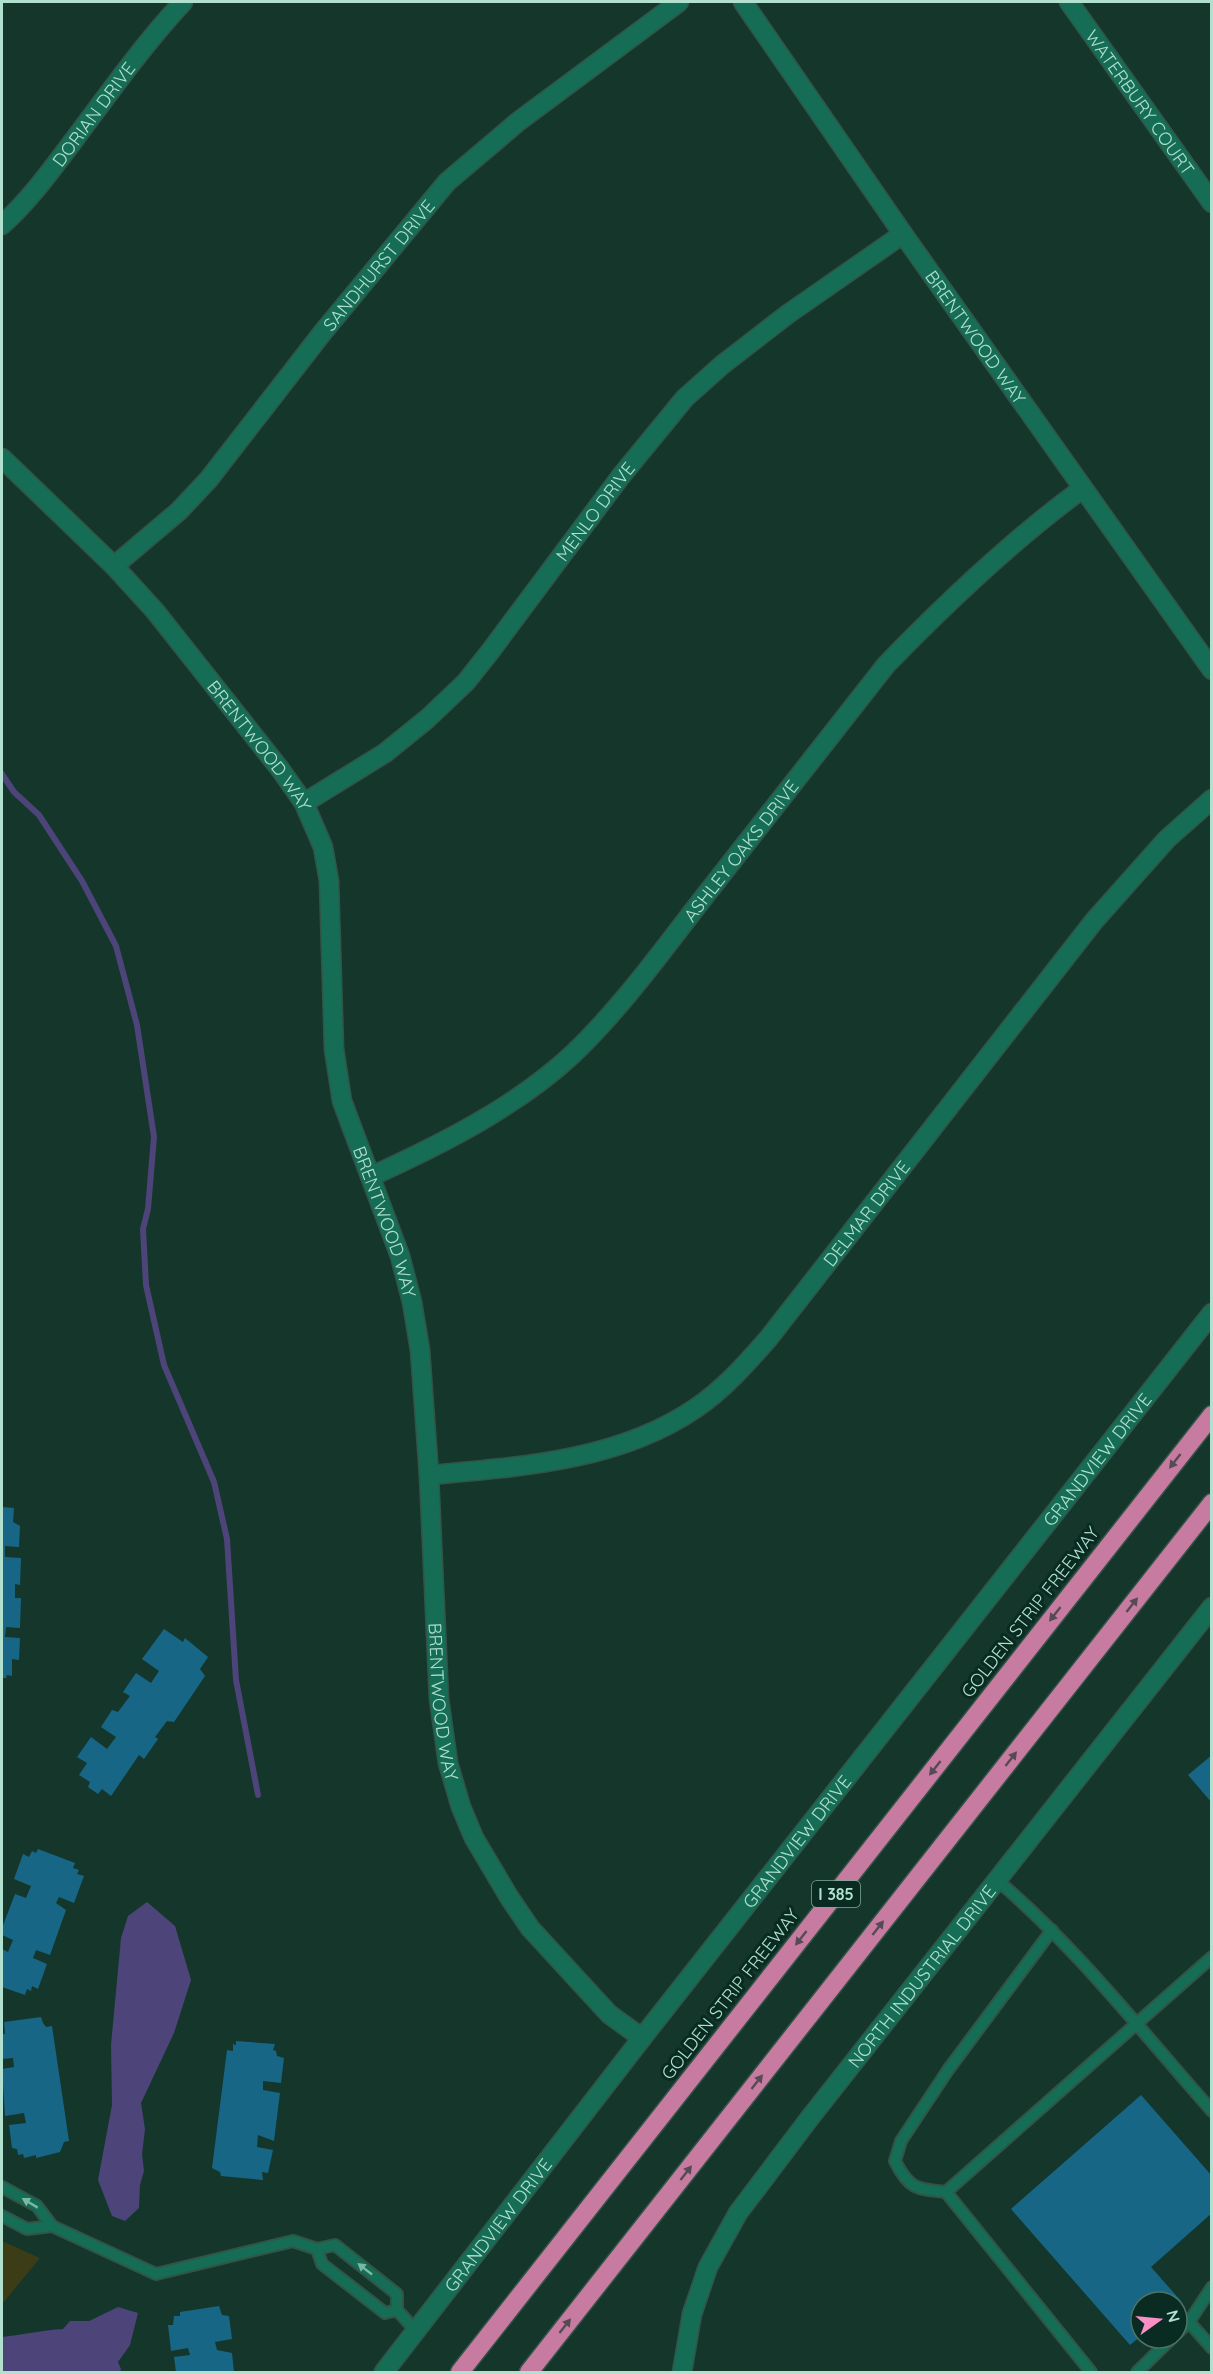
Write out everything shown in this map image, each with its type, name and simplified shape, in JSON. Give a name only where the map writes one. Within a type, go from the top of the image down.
[{"type":"highway","name":"GOLDEN STRIP FREEWAY","points":[[460,2373],[1212,1415]]},
{"type":"highway","points":[[529,2373],[1212,1503]]},
{"type":"street","name":"DORIAN DRIVE","points":[[2,225],[43,181],[136,58],[183,2]]},
{"type":"street","name":"SANDHURST DRIVE","points":[[114,566],[179,511],[209,479],[324,332],[447,182],[519,121],[679,2]]},
{"type":"street","name":"BRENTWOOD WAY","points":[[743,2],[1082,489],[1212,670]]},
{"type":"street","name":"WATERBURY COURT","points":[[1069,2],[1206,184],[1212,203]]},
{"type":"street","name":"MENLO DRIVE","points":[[304,803],[385,753],[427,719],[466,682],[662,423],[686,398],[722,365],[788,314],[903,234]]},
{"type":"street","name":"BRENTWOOD WAY","points":[[2,458],[114,566],[155,611],[280,769],[304,803],[323,847],[329,881],[334,1049],[337,1077],[342,1101],[372,1176],[400,1256],[412,1302],[420,1350],[429,1475],[439,1699],[448,1763],[461,1807],[474,1838],[530,1928],[609,2014],[642,2038]]},
{"type":"street","name":"ASHLEY OAKS DRIVE","points":[[372,1176],[424,1152],[479,1121],[531,1088],[572,1054],[640,980],[886,664],[931,619],[1013,544],[1082,489]]},
{"type":"street","name":"DELMAR DRIVE","points":[[429,1475],[548,1462],[605,1449],[672,1423],[721,1389],[768,1339],[1094,921],[1167,839],[1212,799]]},
{"type":"street","name":"GRANDVIEW DRIVE","points":[[384,2373],[642,2038],[1212,1312]]},
{"type":"street","name":"NORTH INDUSTRIAL DRIVE","points":[[682,2373],[692,2314],[708,2267],[738,2213],[809,2119],[1212,1607]]},
{"type":"lane","points":[[997,1880],[1075,1953],[1135,2025],[1212,2111]]},
{"type":"lane","points":[[1053,1930],[948,2070],[902,2140],[894,2161],[904,2180],[921,2189],[946,2192],[1091,2373]]},
{"type":"lane","points":[[946,2192],[1212,1957]]},
{"type":"lane","points":[[2,2187],[37,2206],[52,2226],[156,2274],[293,2241],[317,2249],[335,2245],[397,2294],[398,2310],[417,2332]]},
{"type":"lane","points":[[2,2216],[27,2229],[52,2226]]},
{"type":"lane","points":[[317,2249],[322,2264],[385,2313],[398,2310]]},
{"type":"lane","points":[[1212,2287],[1189,2322],[1212,2349]]},
{"type":"lane","points":[[1137,2373],[1160,2350]]},
{"type":"shaded area","points":[[147,1902],[175,1926],[191,1980],[174,2033],[141,2103],[145,2129],[142,2154],[144,2171],[140,2185],[139,2208],[125,2221],[112,2216],[98,2180],[112,2105],[111,2045],[121,1938],[128,1916]]},
{"type":"shaded area","points":[[2,2241],[40,2258],[2,2304]]},
{"type":"shaded area","points":[[118,2307],[138,2313],[130,2345],[118,2362],[120,2372],[2,2372],[2,2337],[63,2329],[70,2321],[89,2321]]},
{"type":"building","points":[[2,1507],[14,1508],[13,1522],[20,1526],[19,1547],[5,1546],[5,1557],[21,1558],[20,1585],[15,1584],[15,1598],[21,1598],[20,1628],[6,1627],[5,1637],[20,1638],[19,1660],[12,1659],[12,1676],[7,1675],[6,1678],[2,1678]]},
{"type":"building","points":[[164,1629],[183,1642],[185,1638],[208,1657],[200,1669],[205,1676],[174,1722],[167,1721],[155,1737],[158,1739],[144,1759],[139,1755],[111,1796],[102,1789],[98,1794],[88,1787],[90,1782],[79,1775],[87,1763],[77,1757],[91,1737],[107,1749],[116,1737],[101,1727],[112,1710],[118,1712],[130,1696],[123,1692],[136,1673],[151,1683],[159,1671],[142,1659]]},
{"type":"building","points":[[1212,1755],[1212,1803],[1188,1775]]},
{"type":"building","points":[[38,1849],[75,1863],[73,1868],[79,1870],[77,1874],[84,1876],[74,1903],[59,1897],[56,1903],[66,1910],[50,1955],[36,1950],[33,1958],[47,1964],[38,1989],[32,1986],[31,1991],[27,1989],[25,1995],[2,1987],[2,1949],[8,1952],[13,1940],[2,1935],[2,1928],[15,1894],[26,1898],[31,1886],[14,1879],[23,1854],[29,1857],[32,1851],[36,1853]]},
{"type":"building","points":[[41,2017],[46,2027],[52,2026],[69,2141],[64,2142],[60,2152],[36,2158],[36,2155],[24,2158],[23,2154],[18,2155],[17,2149],[12,2148],[9,2125],[26,2123],[24,2113],[5,2116],[2,2069],[14,2067],[13,2058],[2,2059],[2,2034],[5,2034],[4,2022]]},
{"type":"building","points":[[236,2041],[275,2044],[273,2050],[276,2051],[277,2056],[284,2058],[281,2083],[263,2081],[263,2090],[280,2093],[274,2141],[258,2135],[257,2147],[273,2150],[268,2173],[262,2172],[263,2180],[221,2176],[220,2172],[212,2168],[227,2050],[233,2051],[233,2044],[236,2045]]},
{"type":"building","points":[[1141,2095],[1212,2176],[1212,2213],[1151,2267],[1171,2290],[1129,2290],[1129,2344],[1011,2209]]},
{"type":"building","points":[[219,2306],[222,2315],[229,2316],[232,2339],[215,2342],[217,2350],[232,2353],[234,2372],[176,2372],[174,2357],[190,2355],[188,2348],[171,2351],[168,2325],[173,2325],[174,2316],[180,2316],[180,2312]]},
{"type":"waterway","points":[[2,774],[14,792],[39,815],[82,881],[116,946],[137,1025],[154,1137],[148,1209],[143,1229],[146,1285],[164,1365],[214,1482],[227,1539],[236,1680],[258,1795]]}]
